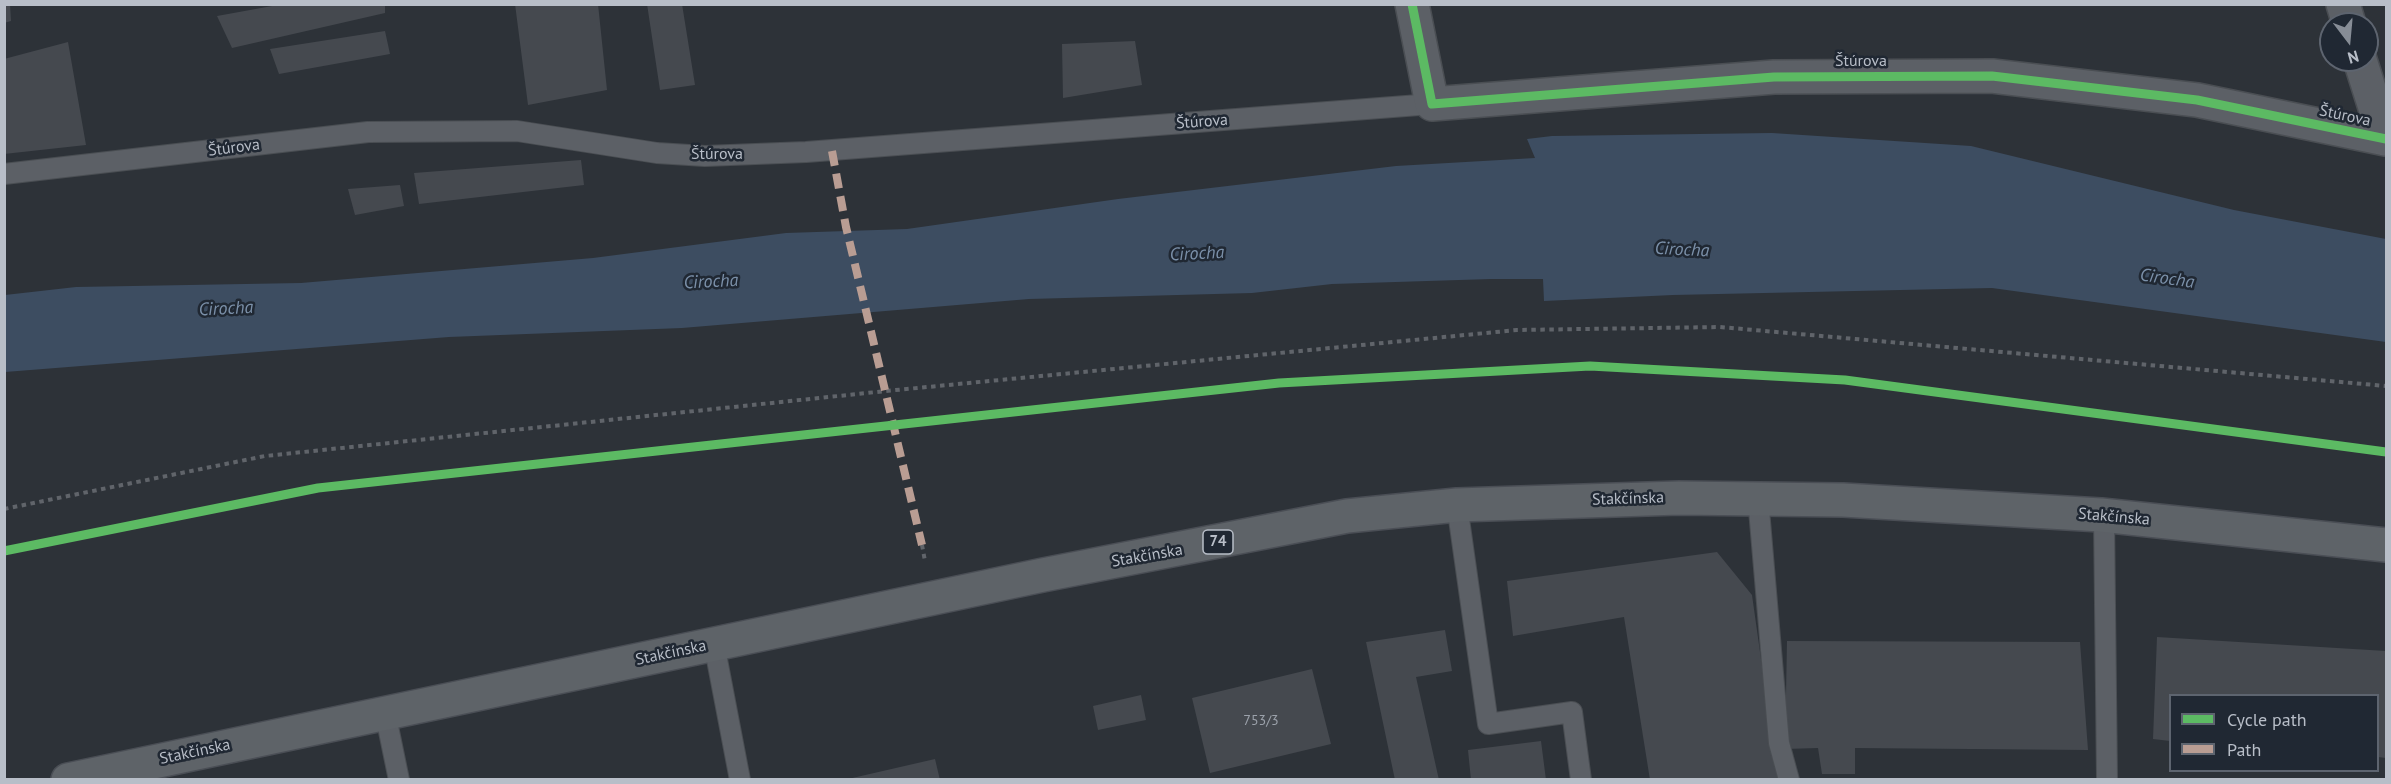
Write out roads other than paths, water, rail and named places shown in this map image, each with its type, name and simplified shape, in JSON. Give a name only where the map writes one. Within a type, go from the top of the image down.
[{"type":"main road","name":"Stakčínska","points":[[68,780],[1043,575],[1347,516],[1457,505],[1758,498],[1854,500],[2104,516],[2386,545]]},
{"type":"street","points":[[1412,4],[1432,104]]},
{"type":"street","points":[[2364,72],[2386,139]]},
{"type":"street","name":"Štúrova","points":[[1432,104],[1774,77],[1992,76],[2197,100],[2386,139]]},
{"type":"lane","name":"Štúrova","points":[[4,174],[368,132],[517,131],[657,153],[728,155],[832,151],[1432,104]]},
{"type":"lane","points":[[1758,498],[1779,743],[1789,780]]},
{"type":"lane","points":[[1457,505],[1488,724],[1572,712],[1581,780]]},
{"type":"lane","points":[[2104,516],[2107,780]]},
{"type":"lane","points":[[714,644],[740,780]]},
{"type":"lane","points":[[385,712],[399,780]]},
{"type":"water","name":"Cirocha","points":[[1772,133],[1971,146],[2234,210],[2386,239],[2386,342],[1992,288],[1673,295],[1544,301],[1543,279],[1491,279],[1332,284],[1252,293],[1029,299],[682,328],[449,337],[5,372],[5,295],[76,287],[301,283],[593,258],[786,233],[907,229],[1118,199],[1396,166],[1535,158],[1527,139],[1552,136]]}]
